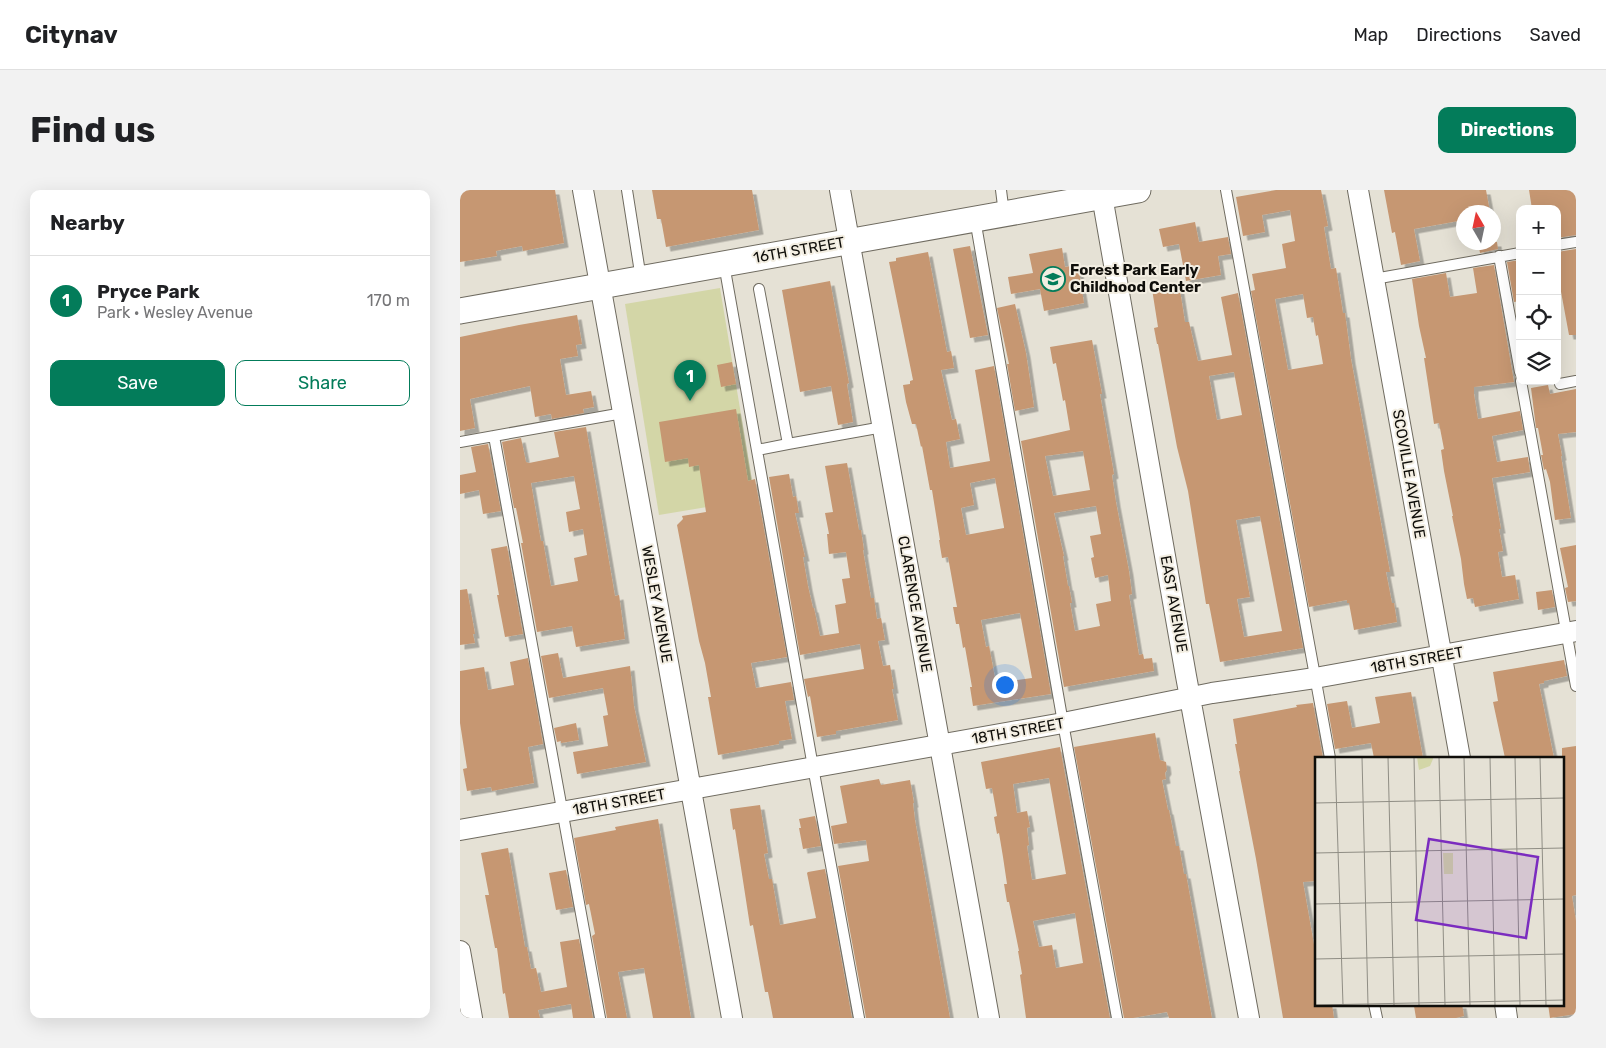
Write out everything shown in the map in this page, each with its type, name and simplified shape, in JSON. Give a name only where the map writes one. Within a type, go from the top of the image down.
[{"type":"street","name":"WESLEY AVENUE","points":[[583,190],[732,1018]]},
{"type":"street","name":"CLARENCE AVENUE","points":[[840,190],[989,1018]]},
{"type":"street","name":"16TH STREET","points":[[460,311],[975,219],[1003,202],[1058,201],[1102,193],[1138,190]]},
{"type":"street","name":"SCOVILLE AVENUE","points":[[1358,190],[1460,757]]},
{"type":"street","name":"EAST AVENUE","points":[[1102,193],[1249,1018]]},
{"type":"street","name":"18TH STREET","points":[[460,830],[1062,723],[1191,697],[1315,678],[1571,632]]},
{"type":"street","points":[[460,951],[472,1018]]},
{"type":"lane","points":[[627,190],[641,279]]},
{"type":"lane","points":[[1226,190],[1330,757]]},
{"type":"lane","points":[[975,219],[1062,723],[1117,1018]]},
{"type":"lane","points":[[1561,245],[1576,242]]},
{"type":"lane","points":[[1374,278],[1516,253]]},
{"type":"lane","points":[[1499,256],[1516,350]]},
{"type":"lane","points":[[724,264],[859,1018]]},
{"type":"lane","points":[[759,289],[788,444]]},
{"type":"lane","points":[[1561,384],[1576,381]]},
{"type":"lane","points":[[1522,385],[1571,632],[1576,686]]},
{"type":"lane","points":[[460,442],[623,413]]},
{"type":"lane","points":[[757,450],[883,427]]},
{"type":"lane","points":[[494,436],[600,1018]]},
{"type":"green space","points":[[720,288],[755,499],[659,515],[625,304]]},
{"type":"building","points":[[460,190],[555,190],[564,243],[523,251],[522,246],[496,251],[497,256],[460,262]]},
{"type":"building","points":[[652,190],[752,190],[759,230],[666,247],[661,219],[657,219]]},
{"type":"building","points":[[1276,190],[1321,190],[1328,226],[1324,227],[1331,269],[1336,268],[1343,313],[1345,313],[1351,359],[1390,572],[1386,572],[1397,622],[1354,630],[1347,600],[1309,607],[1251,291],[1255,290],[1252,274],[1286,268],[1282,244],[1295,241],[1290,210],[1262,215],[1265,232],[1243,236],[1236,197]],"holes":[[[1303,294],[1307,318],[1313,317],[1323,364],[1288,370],[1275,299]]]},
{"type":"building","points":[[1384,190],[1486,190],[1489,205],[1456,205],[1456,221],[1414,229],[1420,261],[1401,265],[1395,232],[1392,233]]},
{"type":"building","points":[[1529,190],[1576,190],[1576,235],[1561,237],[1561,205],[1531,205]]},
{"type":"building","points":[[1195,222],[1199,242],[1228,237],[1231,254],[1218,256],[1221,275],[1186,281],[1179,244],[1163,247],[1159,229]]},
{"type":"building","points":[[970,246],[988,335],[970,338],[953,249]]},
{"type":"building","points":[[1062,248],[1065,267],[1078,265],[1084,303],[1044,311],[1040,289],[1011,294],[1008,277],[1033,273],[1029,254]]},
{"type":"building","points":[[1576,249],[1576,335],[1569,335],[1561,292],[1561,251]]},
{"type":"building","points":[[1479,250],[1494,250],[1480,253]]},
{"type":"building","points":[[928,252],[947,352],[951,351],[954,368],[941,370],[952,420],[956,419],[960,439],[946,442],[950,468],[990,461],[975,370],[994,366],[1051,694],[973,706],[970,687],[972,687],[965,647],[963,648],[959,624],[956,624],[953,607],[957,607],[948,557],[942,558],[932,490],[930,490],[916,424],[912,424],[903,385],[910,384],[910,381],[913,380],[889,262],[896,261],[896,258]],"holes":[[[995,478],[1004,528],[966,535],[961,508],[974,505],[970,483]],[[1020,613],[1032,678],[996,683],[989,646],[986,647],[981,620]]]},
{"type":"building","points":[[1516,261],[1516,302],[1514,302],[1507,262]]},
{"type":"building","points":[[1494,265],[1514,382],[1474,387],[1478,419],[1520,411],[1523,430],[1492,436],[1497,462],[1528,457],[1530,472],[1492,478],[1501,529],[1499,529],[1503,551],[1498,552],[1502,577],[1515,575],[1519,599],[1475,607],[1473,598],[1467,599],[1464,584],[1444,471],[1441,450],[1444,449],[1439,423],[1434,424],[1424,358],[1426,358],[1412,279],[1446,273],[1450,297],[1477,293],[1473,268]]},
{"type":"building","points":[[830,281],[849,383],[847,384],[853,422],[838,425],[831,386],[800,392],[782,290]]},
{"type":"building","points":[[1179,284],[1185,322],[1189,322],[1198,361],[1232,355],[1221,297],[1238,293],[1303,648],[1220,662],[1209,604],[1206,604],[1188,491],[1177,447],[1154,328],[1158,327],[1152,289]],"holes":[[[1234,372],[1242,415],[1217,420],[1209,376]],[[1260,516],[1282,631],[1244,637],[1237,599],[1250,597],[1236,520]]]},
{"type":"building","points":[[1015,304],[1026,353],[1034,407],[1015,411],[1007,364],[1009,364],[997,308]]},
{"type":"building","points":[[577,315],[582,344],[576,345],[578,356],[560,359],[566,395],[591,391],[594,407],[583,409],[584,413],[552,419],[551,414],[535,417],[530,386],[470,399],[475,428],[460,431],[460,337]]},
{"type":"building","points":[[1092,340],[1114,474],[1112,475],[1116,502],[1129,571],[1132,594],[1129,595],[1139,655],[1143,654],[1144,659],[1152,658],[1154,671],[1064,687],[1021,441],[1070,430],[1065,400],[1063,401],[1056,363],[1053,364],[1050,347]],"holes":[[[1083,451],[1090,490],[1053,496],[1045,456]],[[1096,506],[1101,534],[1090,536],[1094,557],[1091,558],[1095,578],[1108,575],[1111,601],[1096,604],[1100,626],[1075,631],[1064,556],[1054,513]]]},
{"type":"building","points":[[732,362],[736,384],[721,387],[717,365]]},
{"type":"building","points":[[1548,385],[1550,394],[1576,389],[1576,432],[1558,434],[1571,518],[1555,520],[1550,482],[1546,469],[1544,470],[1538,428],[1536,428],[1531,388]]},
{"type":"building","points":[[736,409],[748,481],[755,479],[787,657],[751,663],[756,688],[791,682],[794,700],[785,701],[792,739],[779,741],[779,744],[718,755],[708,697],[711,697],[705,663],[699,641],[677,525],[683,519],[682,516],[706,512],[699,465],[689,467],[688,458],[665,462],[659,422]]},
{"type":"building","points":[[586,427],[615,596],[619,595],[625,639],[576,647],[572,626],[537,632],[521,543],[523,543],[516,508],[514,508],[502,442],[521,438],[526,462],[529,463],[559,457],[554,432]],"holes":[[[574,476],[580,509],[566,512],[569,532],[583,529],[587,555],[574,558],[578,581],[551,586],[531,483]]]},
{"type":"building","points":[[488,444],[501,511],[483,514],[479,490],[460,494],[460,475],[476,472],[471,447]]},
{"type":"building","points":[[847,463],[859,530],[861,530],[871,598],[874,598],[877,619],[881,618],[885,640],[878,641],[883,666],[890,665],[898,720],[836,731],[836,734],[817,737],[810,696],[808,697],[804,679],[864,669],[860,644],[800,655],[769,477],[789,474],[793,497],[796,496],[799,513],[795,513],[805,557],[803,557],[808,586],[820,636],[839,633],[835,605],[846,603],[842,579],[850,578],[846,552],[829,554],[827,534],[829,534],[825,513],[833,512],[825,466]]},
{"type":"building","points":[[1576,545],[1576,601],[1568,602],[1565,588],[1568,587],[1560,548]]},
{"type":"building","points":[[507,546],[523,634],[505,637],[491,549]]},
{"type":"building","points":[[467,589],[475,643],[460,645],[460,590]]},
{"type":"building","points":[[1552,590],[1555,607],[1538,610],[1536,592]]},
{"type":"building","points":[[558,653],[563,678],[630,666],[634,706],[646,762],[577,774],[573,752],[608,746],[603,716],[608,715],[603,688],[549,698],[541,656]]},
{"type":"building","points":[[528,658],[543,744],[528,747],[534,783],[492,791],[491,787],[467,791],[463,769],[467,768],[460,723],[460,671],[484,667],[488,690],[514,685],[510,662]]},
{"type":"building","points":[[1564,660],[1567,676],[1544,681],[1544,683],[1539,684],[1554,757],[1505,757],[1493,702],[1498,701],[1493,672]]},
{"type":"building","points":[[1411,692],[1423,757],[1374,757],[1371,743],[1335,749],[1327,704],[1347,701],[1352,728],[1380,723],[1375,697]]},
{"type":"building","points":[[1313,703],[1323,757],[1315,757],[1315,881],[1303,882],[1315,950],[1315,1006],[1332,1006],[1334,1018],[1283,1018],[1235,744],[1237,744],[1233,719],[1297,707],[1296,705]]},
{"type":"building","points":[[576,723],[579,740],[557,742],[554,728]]},
{"type":"building","points":[[1155,733],[1160,760],[1166,762],[1166,779],[1162,780],[1176,846],[1179,846],[1184,874],[1186,874],[1212,1018],[1169,1018],[1167,1012],[1124,1018],[1074,747]]},
{"type":"building","points":[[1576,746],[1576,895],[1572,896],[1576,921],[1576,1014],[1550,1018],[1548,1006],[1564,1006],[1564,757],[1562,757],[1562,748]]},
{"type":"building","points":[[1060,747],[1110,1018],[1026,1018],[1019,951],[1009,902],[1007,902],[1004,884],[1007,884],[1003,857],[994,817],[997,816],[992,788],[986,789],[981,762]],"holes":[[[1049,778],[1066,874],[1032,880],[1027,846],[1029,845],[1027,828],[1030,827],[1027,811],[1017,813],[1013,784]],[[1075,913],[1083,963],[1056,968],[1052,945],[1039,947],[1033,921]]]},
{"type":"building","points":[[879,779],[881,785],[910,780],[915,820],[950,1018],[866,1018],[838,866],[869,861],[866,840],[834,844],[831,826],[847,823],[840,786]]},
{"type":"building","points":[[760,805],[768,853],[764,854],[769,879],[772,879],[780,925],[816,918],[807,873],[825,869],[852,1018],[773,1018],[768,992],[765,992],[753,925],[750,926],[735,829],[733,830],[730,809]]},
{"type":"building","points":[[815,816],[821,846],[803,849],[799,819]]},
{"type":"building","points":[[658,819],[691,1018],[653,1018],[644,968],[618,972],[627,1018],[607,1018],[592,936],[595,934],[589,904],[586,905],[574,838],[616,830],[615,827]]},
{"type":"building","points":[[508,848],[525,947],[527,947],[531,969],[536,968],[541,992],[567,987],[560,942],[579,939],[593,1018],[573,1018],[571,1004],[538,1010],[540,1018],[509,1018],[505,993],[503,994],[497,948],[495,948],[485,895],[489,895],[481,853]]},
{"type":"building","points":[[566,870],[573,907],[556,910],[549,873]]},
{"type":"building","points":[[1414,1006],[1462,1006],[1464,1016],[1456,1018],[1416,1018]]},
{"type":"place","name":"Forest Park Early Childhood Center","points":[[1053,279]]},
{"type":"place","name":"Pryce Park","points":[[690,401]]}]
